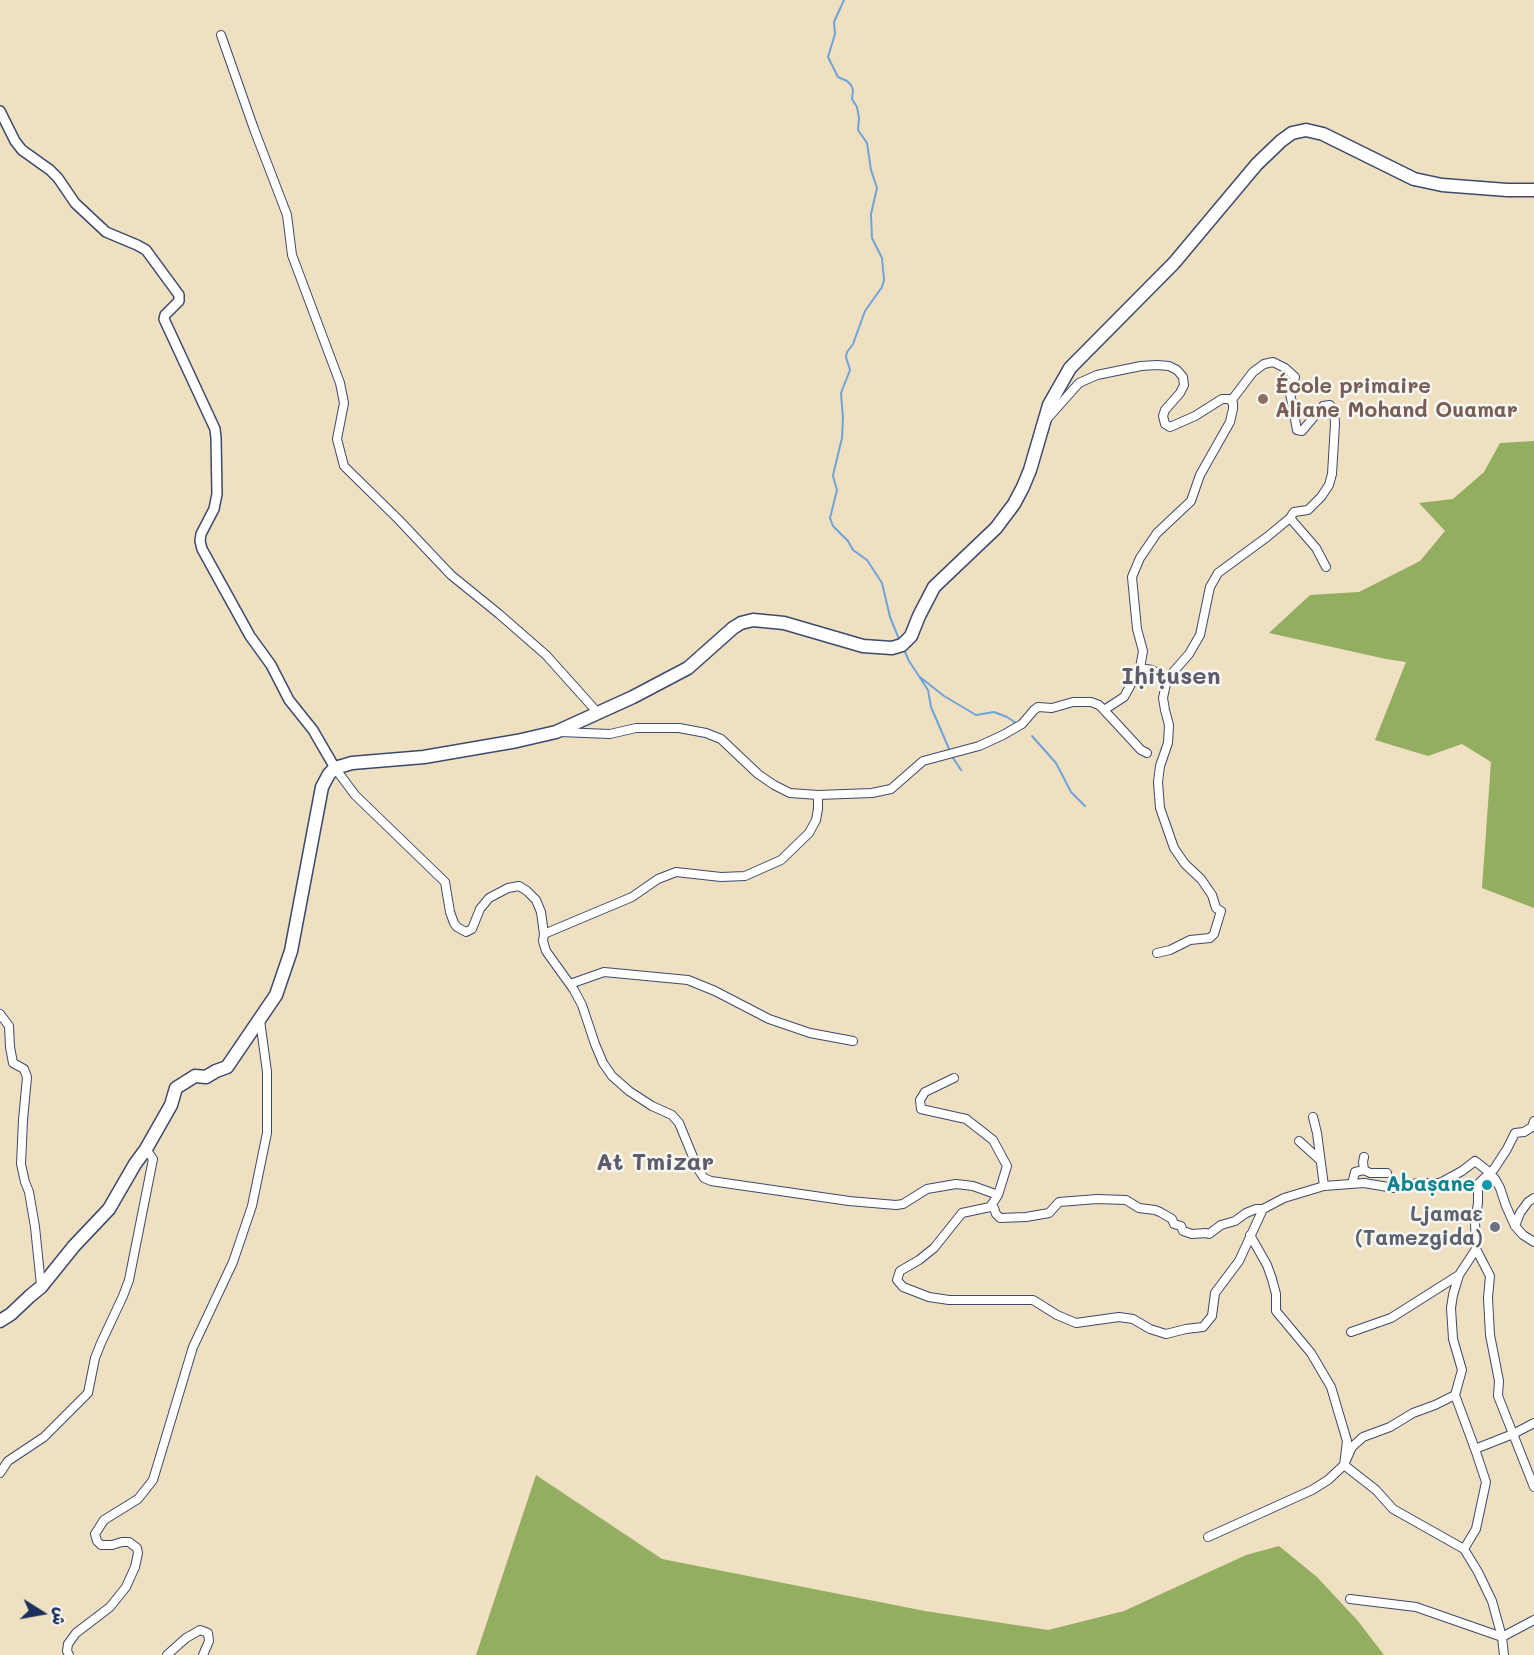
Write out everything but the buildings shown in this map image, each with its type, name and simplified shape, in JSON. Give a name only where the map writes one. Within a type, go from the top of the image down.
[{"type":"main road","points":[[0,1321],[41,1287],[74,1246],[109,1209],[171,1105],[176,1088],[195,1076],[206,1077],[227,1067],[276,995],[291,951],[322,787],[335,768],[352,763],[424,758],[556,732],[633,697],[688,668],[733,628],[753,620],[784,623],[863,646],[892,648],[902,645],[911,636],[934,587],[996,528],[1014,504],[1030,470],[1049,405],[1070,368],[1174,263],[1257,164],[1281,141],[1292,134],[1306,130],[1323,134],[1414,179],[1442,185],[1534,190]]},
{"type":"street","points":[[221,35],[287,215],[292,255],[340,383],[344,403],[337,439],[344,466],[451,575],[546,655],[598,713]]},
{"type":"street","points":[[0,111],[22,150],[50,170],[75,203],[106,232],[146,250],[179,295],[179,301],[164,319],[215,429],[216,438],[217,494],[214,509],[201,534],[202,549],[250,636],[271,665],[289,700],[313,730],[335,768],[355,795],[445,882],[450,912],[457,927],[466,932],[472,929],[480,909],[489,898],[508,888],[519,886],[536,900],[541,912],[546,951],[582,1005],[603,1063],[612,1076],[629,1091],[652,1106],[672,1115],[679,1122],[698,1169],[704,1178],[711,1181],[849,1201],[896,1205],[903,1204],[927,1189],[956,1184],[973,1186],[998,1195]]},
{"type":"street","points":[[1157,953],[1170,950],[1190,940],[1210,938],[1214,933],[1221,911],[1216,908],[1212,895],[1201,879],[1185,864],[1174,848],[1160,808],[1158,782],[1160,766],[1168,743],[1169,724],[1164,698],[1167,679],[1190,654],[1200,635],[1210,587],[1218,573],[1290,518],[1294,512],[1308,510],[1329,485],[1332,474],[1334,410],[1330,405],[1323,406],[1302,431],[1297,430],[1290,393],[1295,377],[1285,368],[1273,362],[1264,364],[1253,372],[1231,401]]},
{"type":"street","points":[[1041,428],[1079,382],[1097,375],[1141,366],[1169,366],[1177,370],[1183,378],[1184,385],[1180,393],[1162,416],[1165,424],[1170,427],[1195,416],[1222,399],[1231,401]]},
{"type":"street","points":[[1104,710],[1124,697],[1140,668],[1143,651],[1137,629],[1132,577],[1140,558],[1157,533],[1191,501],[1200,475],[1230,422],[1233,409],[1231,401]]},
{"type":"street","points":[[1290,518],[1316,548],[1326,567]]},
{"type":"street","points":[[1140,668],[1152,670],[1167,679]]},
{"type":"street","points":[[556,732],[610,734],[636,728],[679,728],[706,733],[722,739],[758,774],[774,785],[790,793],[818,795],[872,793],[891,789],[923,761],[979,746],[1003,735],[1022,724],[1038,708],[1052,708],[1073,702],[1091,702],[1099,705],[1141,750],[1147,753]]},
{"type":"street","points":[[544,934],[632,897],[658,879],[676,872],[721,877],[745,876],[781,861],[809,833],[816,820],[818,795]]},
{"type":"street","points":[[570,984],[604,972],[688,981],[715,991],[769,1019],[810,1033],[853,1041]]},
{"type":"street","points":[[0,1014],[9,1026],[13,1063],[24,1069],[27,1077],[21,1164],[35,1227],[41,1287]]},
{"type":"street","points":[[69,1655],[68,1644],[76,1633],[110,1607],[126,1587],[135,1567],[138,1553],[129,1542],[101,1545],[95,1533],[104,1520],[138,1499],[153,1480],[193,1347],[233,1262],[252,1206],[267,1133],[267,1072],[260,1019]]},
{"type":"street","points":[[954,1078],[925,1092],[920,1100],[921,1109],[966,1119],[993,1140],[1007,1166],[998,1195],[990,1207],[962,1214],[934,1248],[900,1271],[897,1280],[903,1287],[929,1297],[949,1300],[1033,1300],[1057,1316],[1076,1323],[1119,1317],[1133,1319],[1150,1329],[1166,1334],[1203,1327],[1212,1316],[1215,1293],[1239,1261],[1263,1209]]},
{"type":"street","points":[[1313,1117],[1324,1186]]},
{"type":"street","points":[[1534,1121],[1532,1127],[1524,1132],[1515,1132],[1494,1169],[1478,1184],[1478,1203],[1474,1222],[1476,1249],[1490,1276],[1488,1298],[1490,1335],[1499,1381],[1498,1396],[1534,1487]]},
{"type":"street","points":[[1299,1141],[1320,1160]]},
{"type":"street","points":[[0,1473],[8,1461],[44,1437],[88,1393],[95,1358],[129,1280],[153,1159],[146,1149]]},
{"type":"street","points":[[1364,1157],[1364,1170]]},
{"type":"street","points":[[990,1207],[994,1208],[1000,1218],[1026,1217],[1049,1213],[1059,1202],[1097,1199],[1126,1200],[1140,1208],[1160,1212],[1172,1219],[1174,1224],[1181,1226],[1183,1231],[1192,1234],[1209,1234],[1221,1225],[1235,1221],[1246,1213],[1324,1186],[1364,1183],[1394,1188],[1418,1183],[1440,1183],[1475,1161],[1489,1172],[1500,1188],[1515,1226],[1534,1242]]},
{"type":"street","points":[[1352,1184],[1355,1172],[1364,1170],[1370,1173],[1387,1173]]},
{"type":"street","points":[[1515,1226],[1520,1213],[1534,1198]]},
{"type":"street","points":[[1250,1235],[1272,1278],[1276,1294],[1276,1311],[1311,1353],[1330,1387],[1347,1441],[1344,1465]]},
{"type":"street","points":[[1464,1549],[1476,1529],[1486,1482],[1455,1395],[1462,1370],[1453,1339],[1451,1308],[1459,1275],[1476,1249]]},
{"type":"street","points":[[1352,1332],[1391,1317],[1459,1275]]},
{"type":"street","points":[[1208,1537],[1312,1491],[1344,1465],[1352,1447],[1363,1437],[1390,1427],[1413,1413],[1455,1395]]},
{"type":"street","points":[[1475,1449],[1534,1424]]},
{"type":"street","points":[[1344,1465],[1376,1490],[1393,1509],[1464,1549],[1492,1601],[1502,1637],[1504,1655]]},
{"type":"street","points":[[1350,1599],[1416,1607],[1502,1637],[1534,1620]]},
{"type":"street","points":[[167,1655],[186,1638],[200,1630],[208,1633],[209,1641],[203,1655]]},
{"type":"green space","points":[[1534,441],[1534,908],[1482,888],[1491,762],[1462,744],[1428,756],[1375,740],[1406,662],[1269,633],[1310,595],[1359,592],[1420,561],[1445,531],[1419,503],[1453,499],[1484,472],[1500,443]]},
{"type":"green space","points":[[536,1475],[662,1559],[925,1611],[1048,1630],[1124,1611],[1246,1555],[1279,1546],[1317,1577],[1358,1621],[1384,1655],[476,1655]]},
{"type":"waterway","points":[[844,0],[834,22],[835,34],[828,57],[838,77],[851,85],[852,99],[857,107],[859,118],[858,130],[867,143],[871,170],[877,188],[871,214],[872,238],[882,258],[884,280],[882,287],[865,311],[853,344],[847,352],[846,357],[850,370],[841,393],[842,438],[833,476],[837,490],[830,518],[833,526],[848,541],[853,550],[867,560],[882,583],[890,617],[899,639]]},
{"type":"waterway","points":[[905,652],[928,690],[931,707],[950,751]]},
{"type":"waterway","points":[[920,677],[944,696],[976,715],[994,712],[1016,723]]},
{"type":"waterway","points":[[1032,736],[1056,763],[1071,792],[1085,806]]},
{"type":"waterway","points":[[953,758],[961,770]]},
{"type":"place","name":"École primaire Aliane Mohand Ouamar","points":[[1263,399]]},
{"type":"place","name":"Abaṣane","points":[[1487,1185]]},
{"type":"place","name":"Ljamaɛ (Tamezgida)","points":[[1495,1227]]},
{"type":"district","name":"Iḥiṭusen","points":[[1171,677]]},
{"type":"district","name":"At Tmizar","points":[[655,1163]]}]
